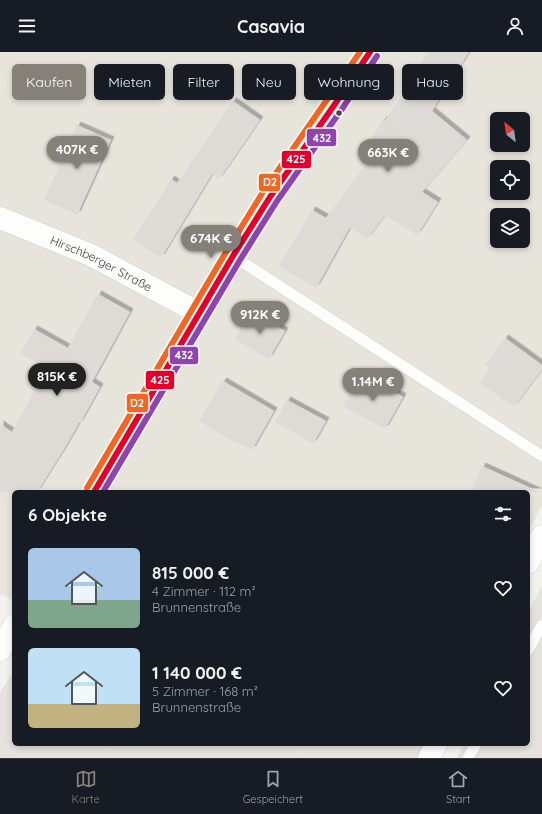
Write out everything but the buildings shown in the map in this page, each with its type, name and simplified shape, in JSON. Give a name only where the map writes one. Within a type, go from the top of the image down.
[{"type":"street","points":[[95,490],[233,256],[270,197],[370,52]]},
{"type":"street","name":"Hirschberger Straße","points":[[0,218],[91,255],[199,314]]},
{"type":"street","points":[[530,559],[542,536]]},
{"type":"street","points":[[0,650],[12,629]]},
{"type":"street","points":[[429,758],[435,746]]},
{"type":"lane","points":[[233,256],[542,456]]},
{"type":"lane","points":[[530,646],[542,624]]},
{"type":"lane","points":[[468,758],[475,746]]},
{"type":"shaded area","points":[[0,52],[542,52],[542,505],[530,529],[530,490],[12,490],[12,600],[0,594]]},
{"type":"shaded area","points":[[542,585],[542,758],[457,758],[463,746],[530,746],[530,610]]},
{"type":"shaded area","points":[[12,673],[12,746],[284,746],[307,758],[0,758],[0,693]]},
{"type":"shaded area","points":[[57,746],[104,746],[111,749],[106,758],[80,758]]},
{"type":"shaded area","points":[[284,746],[423,746],[417,758],[307,758]]},
{"type":"transit line","name":"D2","points":[[87,488],[263,192],[360,52]]},
{"type":"transit line","name":"425","points":[[95,490],[233,256],[270,197],[370,52]]},
{"type":"transit line","name":"432","points":[[104,490],[240,260],[277,201],[342,109],[377,56]]}]
